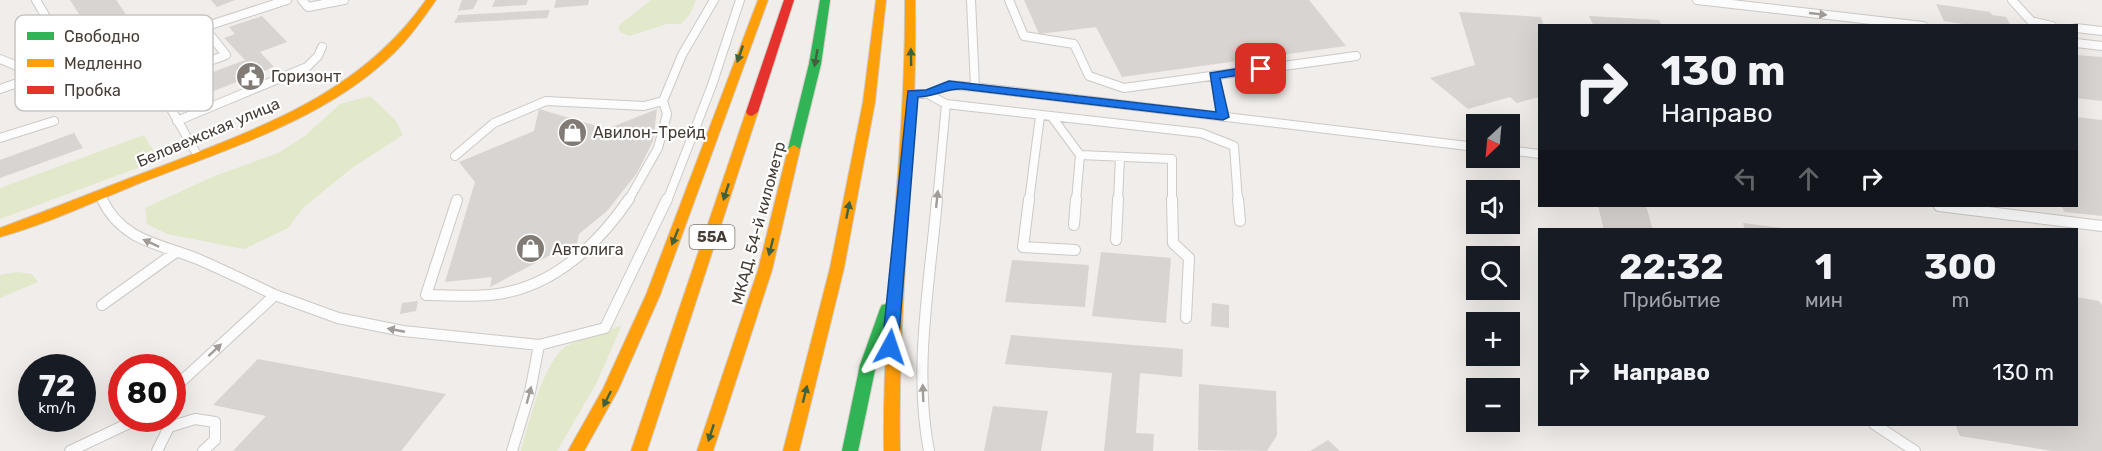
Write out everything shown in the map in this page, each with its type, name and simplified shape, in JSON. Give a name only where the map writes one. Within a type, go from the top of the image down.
[{"type":"main road","name":"Беловежская улица","points":[[0,233],[198,156],[270,125],[349,82],[400,40],[431,0]]},
{"type":"main road","points":[[576,451],[619,373],[691,198],[743,45],[763,0]]},
{"type":"main road","name":"55А","points":[[639,451],[679,338],[789,0]]},
{"type":"main road","name":"МКАД, 54-й километр","points":[[705,451],[765,270],[815,64],[825,0]]},
{"type":"main road","points":[[791,451],[837,268],[869,102],[881,0]]},
{"type":"main road","points":[[892,451],[888,368],[912,94],[910,0]]},
{"type":"main road","points":[[850,451],[868,365],[895,283]]},
{"type":"main road","points":[[630,451],[650,415]]},
{"type":"lane","points":[[36,0],[45,15]]},
{"type":"lane","points":[[213,24],[287,0]]},
{"type":"lane","points":[[302,0],[308,7],[344,0]]},
{"type":"lane","points":[[457,200],[426,295],[506,293],[540,281],[580,258],[622,210],[646,174],[662,143],[667,114],[663,101],[682,55],[714,0]]},
{"type":"lane","points":[[100,194],[111,218],[150,244],[198,259],[275,295],[338,318],[403,331],[539,345],[605,328],[638,267],[689,152],[740,0]]},
{"type":"lane","points":[[971,0],[975,87]]},
{"type":"lane","points":[[1009,0],[1024,36],[1074,44],[1089,76],[1124,88],[1356,56]]},
{"type":"lane","points":[[1697,0],[1906,24]]},
{"type":"lane","points":[[2012,0],[2031,21],[2044,24]]},
{"type":"lane","points":[[2078,28],[2102,31]]},
{"type":"lane","points":[[213,38],[226,55],[213,60]]},
{"type":"lane","points":[[2078,43],[2102,45]]},
{"type":"lane","points":[[213,106],[298,72],[318,56],[322,47]]},
{"type":"lane","points":[[0,59],[15,65]]},
{"type":"lane","points":[[1214,75],[1223,117]]},
{"type":"lane","points":[[0,89],[15,84]]},
{"type":"lane","points":[[912,94],[928,94],[949,85],[975,87],[1466,146]]},
{"type":"lane","points":[[928,94],[946,104],[1201,133],[1234,146],[1239,221]]},
{"type":"lane","points":[[455,156],[494,123],[546,101],[644,106],[663,101]]},
{"type":"lane","points":[[929,451],[925,431],[922,366],[946,104]]},
{"type":"lane","points":[[171,111],[198,156]]},
{"type":"lane","points":[[177,121],[202,111]]},
{"type":"lane","points":[[1040,116],[1023,247],[1076,250]]},
{"type":"lane","points":[[1052,117],[1080,155],[1074,225]]},
{"type":"lane","points":[[0,138],[54,121]]},
{"type":"lane","points":[[1520,151],[1538,154]]},
{"type":"lane","points":[[1080,155],[1172,159],[1173,243],[1189,258],[1186,318]]},
{"type":"lane","points":[[1116,240],[1120,157]]},
{"type":"lane","points":[[1947,207],[2102,226]]},
{"type":"lane","points":[[102,305],[176,252]]},
{"type":"lane","points":[[186,377],[275,295]]},
{"type":"lane","points":[[512,451],[530,392],[539,345]]},
{"type":"lane","points":[[186,422],[195,419],[215,422],[215,440],[203,451]]},
{"type":"lane","points":[[1877,426],[1915,451]]},
{"type":"lane","points":[[70,451],[110,432]]},
{"type":"lane","points":[[157,451],[166,432]]},
{"type":"green space","points":[[651,0],[696,0],[690,14],[681,24],[667,24],[629,36],[620,32],[618,26]]},
{"type":"green space","points":[[370,96],[396,121],[403,135],[352,168],[304,207],[288,228],[244,249],[167,234],[147,224],[145,208],[212,177],[278,153],[305,136],[340,104]]},
{"type":"green space","points":[[144,135],[159,160],[0,219],[0,188]]},
{"type":"green space","points":[[17,272],[32,274],[38,282],[0,298],[0,275]]},
{"type":"green space","points":[[621,327],[596,384],[557,451],[521,451],[544,378],[559,353],[573,343]]},
{"type":"building","points":[[70,0],[116,0],[126,15],[80,15]]},
{"type":"building","points":[[211,0],[235,0],[217,7]]},
{"type":"building","points":[[462,0],[478,0],[473,9],[458,11]]},
{"type":"building","points":[[495,0],[528,0],[526,5],[492,7]]},
{"type":"building","points":[[556,0],[589,0],[588,5],[554,8]]},
{"type":"building","points":[[1024,0],[1309,0],[1346,46],[1122,77],[1096,27],[1039,34]]},
{"type":"building","points":[[1936,4],[1990,12],[1992,15],[2006,17],[2010,24],[1963,24],[1944,21]]},
{"type":"building","points":[[550,10],[547,18],[454,23],[458,15]]},
{"type":"building","points":[[1459,12],[1541,17],[1543,24],[1538,24],[1538,97],[1517,103],[1510,97],[1468,109],[1430,78],[1475,65]]},
{"type":"building","points":[[262,16],[287,42],[260,52],[274,67],[213,91],[213,72],[245,60],[224,38],[235,34],[229,27]]},
{"type":"building","points":[[1589,16],[1659,20],[1661,24],[1593,24]]},
{"type":"building","points":[[2078,55],[2102,57],[2102,101],[2078,98]]},
{"type":"building","points":[[539,109],[607,129],[657,109],[653,141],[637,173],[607,211],[579,234],[576,248],[560,250],[490,287],[492,277],[445,282],[475,182],[459,162],[534,131]]},
{"type":"building","points":[[2078,117],[2102,120],[2102,216],[2065,212],[2062,207],[2078,207]]},
{"type":"building","points":[[74,133],[83,148],[0,178],[0,160]]},
{"type":"building","points":[[1598,207],[1646,207],[1652,228],[1604,228]]},
{"type":"building","points":[[1743,223],[1781,228],[1744,228]]},
{"type":"building","points":[[1101,252],[1171,258],[1166,323],[1092,316]]},
{"type":"building","points":[[1012,260],[1089,265],[1085,307],[1005,302]]},
{"type":"building","points":[[2078,297],[2099,301],[2102,305],[2102,451],[2052,451],[1960,436],[1956,426],[2078,426]]},
{"type":"building","points":[[418,301],[416,311],[400,314],[402,303]]},
{"type":"building","points":[[1212,303],[1229,305],[1229,328],[1211,326]]},
{"type":"building","points":[[1011,335],[1183,349],[1182,377],[1140,373],[1136,433],[1154,434],[1153,451],[1104,451],[1112,373],[1005,364]]},
{"type":"building","points":[[258,359],[446,394],[401,451],[233,451],[266,416],[213,405]]},
{"type":"building","points":[[1199,384],[1276,391],[1277,435],[1267,451],[1198,450]]},
{"type":"building","points":[[993,406],[1048,411],[1041,451],[984,451]]},
{"type":"building","points":[[1328,440],[1340,451],[1310,451]]},
{"type":"traffic: fast","points":[[794,149],[815,64],[825,0]]},
{"type":"traffic: fast","points":[[850,451],[868,365],[887,309]]},
{"type":"traffic: slow","points":[[0,233],[229,144],[309,108],[359,77],[381,59],[408,31],[431,0]]},
{"type":"traffic: slow","points":[[576,451],[610,390],[653,295],[763,0]]},
{"type":"traffic: slow","points":[[791,451],[837,268],[869,102],[881,0]]},
{"type":"traffic: slow","points":[[892,451],[893,338],[909,113],[910,0]]},
{"type":"traffic: slow","points":[[639,451],[752,112]]},
{"type":"traffic: slow","points":[[705,451],[765,270],[794,149]]},
{"type":"traffic: jam","points":[[752,112],[789,0]]},
{"type":"place","name":"Горизонт","points":[[250,76]]},
{"type":"place","name":"Авилон-Трейд","points":[[572,132]]},
{"type":"place","name":"Автолига","points":[[531,249]]},
{"type":"route","points":[[890,347],[912,94],[928,94],[949,85],[1223,117],[1224,111],[1214,75],[1261,69]]}]
